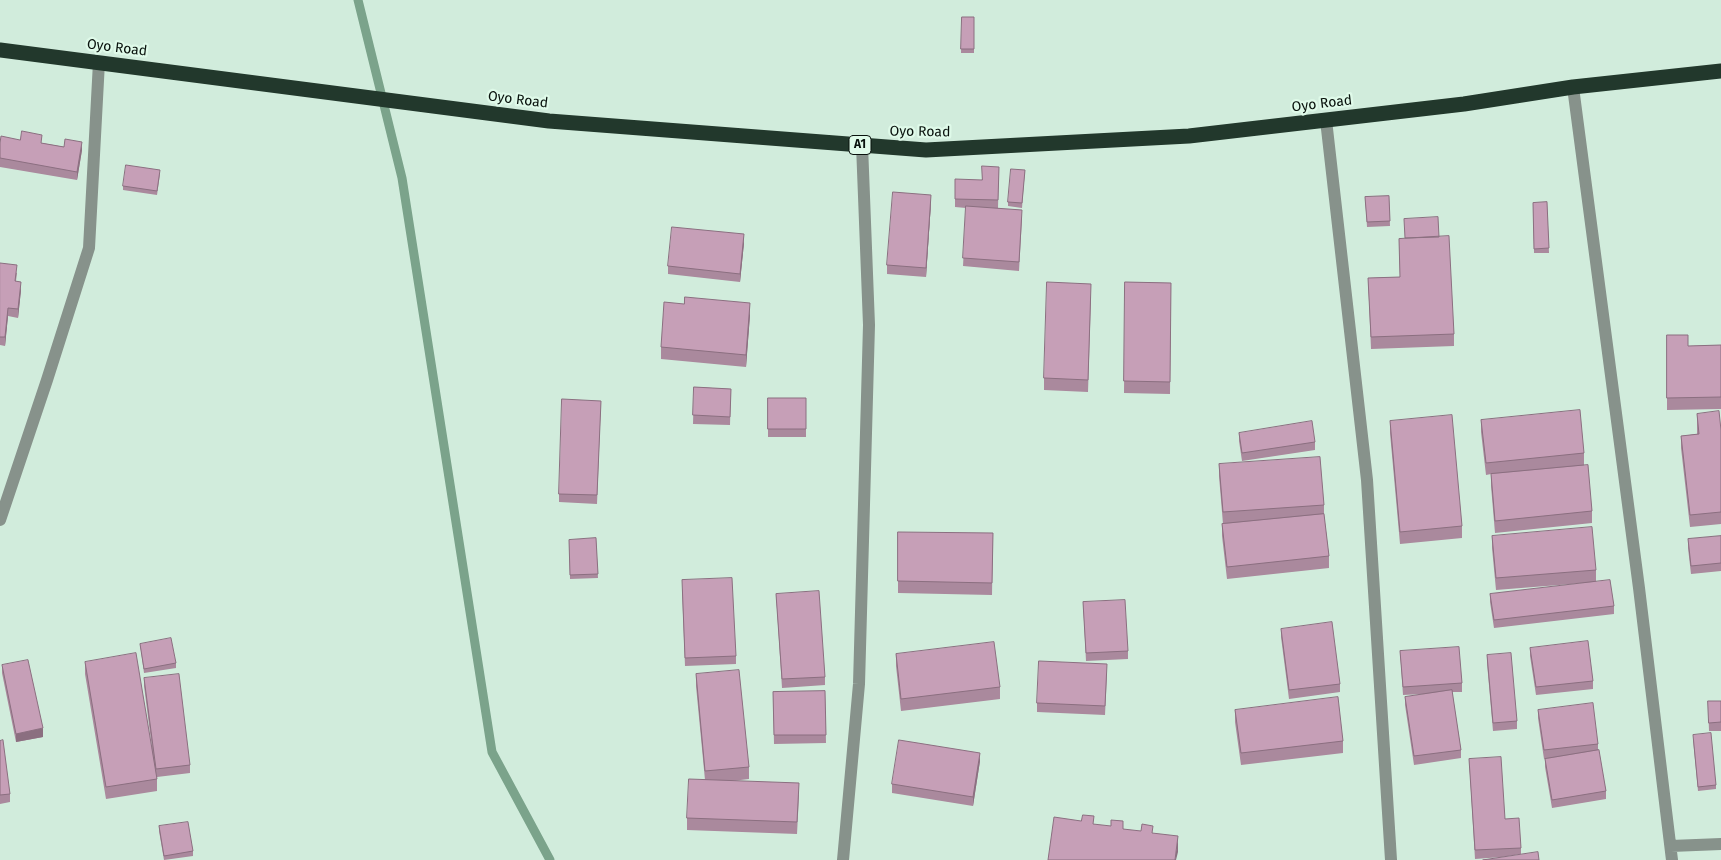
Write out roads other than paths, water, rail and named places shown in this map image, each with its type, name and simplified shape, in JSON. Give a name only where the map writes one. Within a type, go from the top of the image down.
[{"type":"highway","name":"Oyo Road","points":[[0,50],[549,121],[926,150],[1190,136],[1464,104],[1572,87],[1721,70]]},
{"type":"street","points":[[0,520],[89,248],[99,62]]},
{"type":"street","points":[[1572,87],[1638,578],[1672,860]]},
{"type":"street","points":[[1326,120],[1367,480],[1392,860]]},
{"type":"street","points":[[843,860],[859,684],[867,385],[868,325],[862,145]]},
{"type":"street","points":[[1671,846],[1721,844]]},
{"type":"waterway","points":[[358,0],[402,178],[492,752],[550,860]]}]
